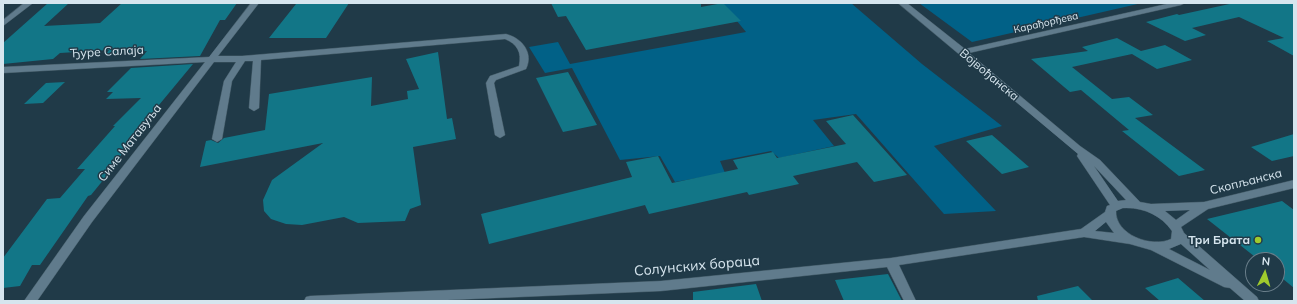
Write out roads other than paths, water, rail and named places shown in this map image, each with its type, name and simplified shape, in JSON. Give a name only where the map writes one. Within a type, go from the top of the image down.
[{"type":"street","points":[[3,24],[30,3]]},
{"type":"street","name":"Симе Матавуља","points":[[30,301],[88,219],[255,3]]},
{"type":"street","name":"Војвођанска","points":[[902,3],[963,52],[1076,148],[1096,162],[1136,204]]},
{"type":"street","name":"Карађорђева","points":[[963,52],[1181,3]]},
{"type":"street","name":"Ђуре Салаја","points":[[3,70],[257,58],[506,36],[516,40],[522,46],[525,60],[523,67],[493,78],[490,83],[500,135]]},
{"type":"street","points":[[254,108],[257,58]]},
{"type":"street","points":[[217,139],[228,81],[242,59]]},
{"type":"street","name":"Војвођанска","points":[[1076,148],[1112,210],[1110,221],[1114,228],[1132,240]]},
{"type":"street","name":"Скопљанска","points":[[1148,208],[1204,206],[1294,184]]},
{"type":"street","points":[[1112,210],[1136,204],[1164,216],[1177,231],[1253,301]]},
{"type":"street","name":"Скопљанска","points":[[1154,247],[1172,245],[1177,241],[1177,231],[1204,206]]},
{"type":"street","name":"Солунских бораца","points":[[1084,233],[1112,210]]},
{"type":"street","name":"Солунских бораца","points":[[310,301],[661,286],[891,262],[1084,233],[1132,240]]},
{"type":"street","points":[[1132,240],[1154,247],[1240,290]]},
{"type":"street","points":[[891,262],[910,301]]},
{"type":"place","name":"Три Брата","points":[[1258,240]]}]
